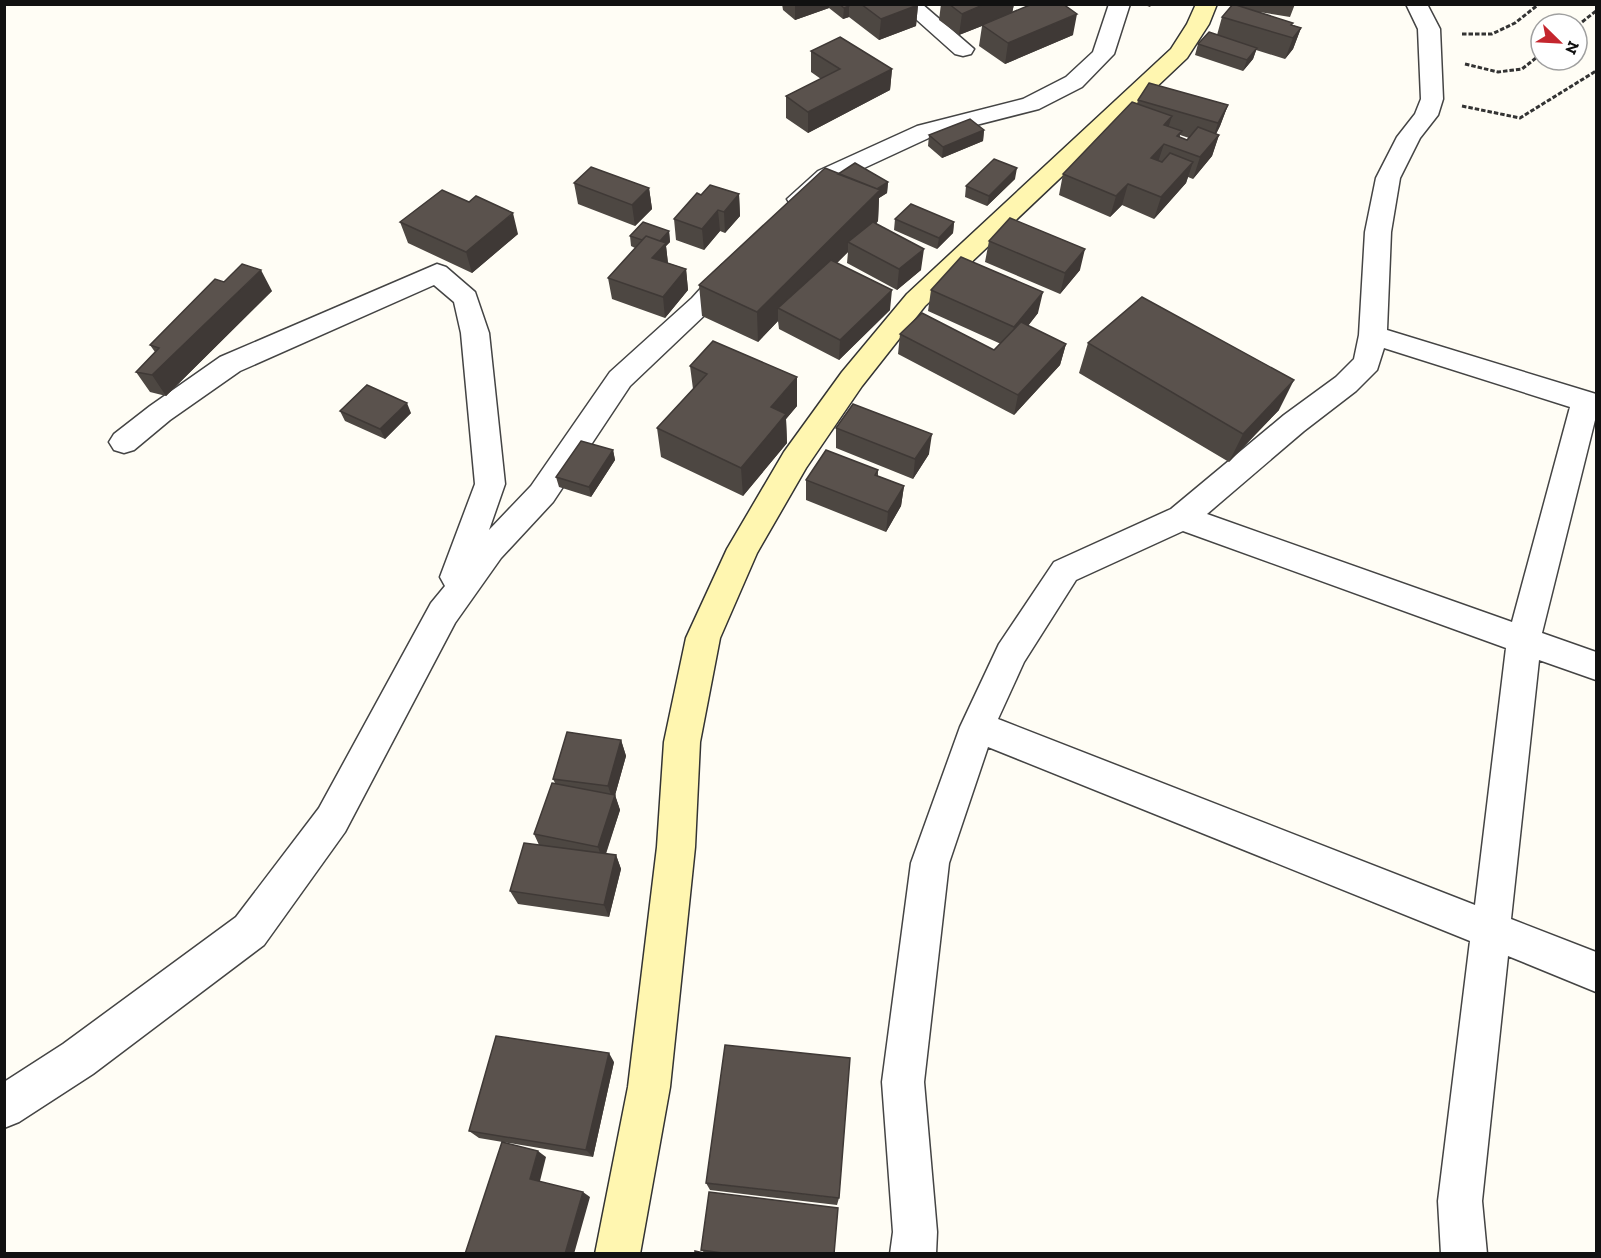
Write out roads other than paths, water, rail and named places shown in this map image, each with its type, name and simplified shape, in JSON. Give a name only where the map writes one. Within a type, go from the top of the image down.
[{"type":"street","points":[[909,4],[963,49]]},
{"type":"street","points":[[781,218],[827,176],[876,152],[925,131],[1031,104],[1074,82],[1103,54],[1120,4]]},
{"type":"street","points":[[617,1254],[649,1087],[676,847],[682,742],[703,638],[743,549],[795,460],[852,379],[916,300],[1179,53],[1198,24],[1207,4]]},
{"type":"street","points":[[913,1254],[915,1232],[903,1082],[930,863],[977,727],[1011,654],[1065,571],[1182,518],[1294,423],[1347,384],[1367,363],[1373,335],[1378,232],[1388,178],[1432,99],[1431,61],[1423,17]]},
{"type":"street","points":[[4,1107],[78,1059],[250,931],[332,820],[443,613],[490,549],[542,494],[620,379],[701,304],[749,252]]},
{"type":"street","points":[[124,442],[160,413],[230,364],[437,273],[466,298],[475,333],[490,484],[443,613]]},
{"type":"street","points":[[1373,335],[1591,403],[1524,640],[1460,1201],[1464,1254]]},
{"type":"street","points":[[1182,518],[1596,666]]},
{"type":"street","points":[[977,727],[1596,972]]}]
